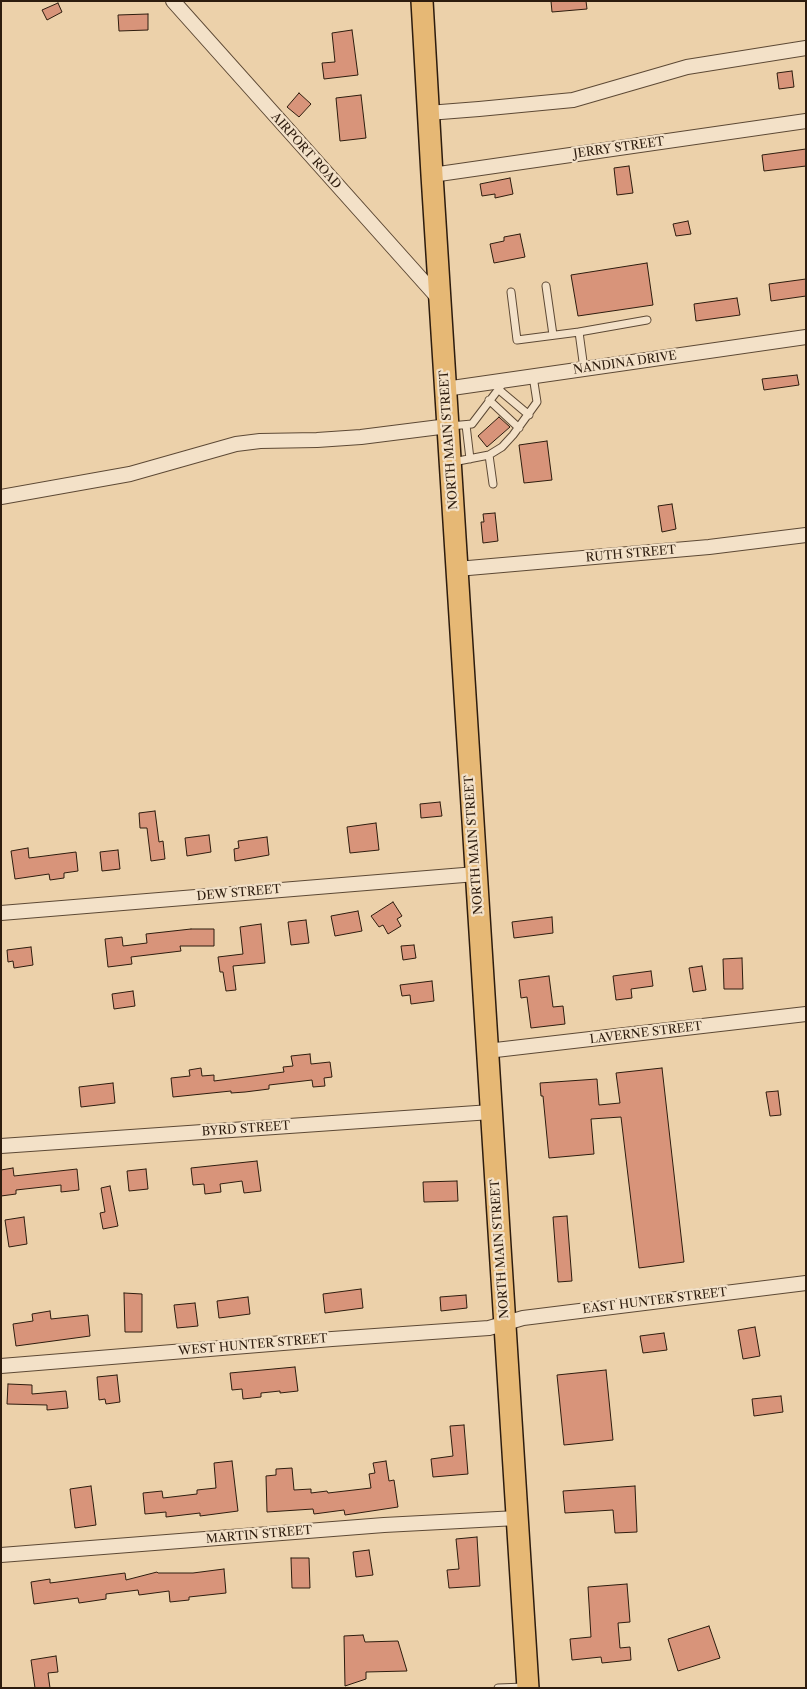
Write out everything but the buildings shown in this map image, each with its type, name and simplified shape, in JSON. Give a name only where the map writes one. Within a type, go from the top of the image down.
[{"type":"main road","name":"NORTH MAIN STREET","points":[[422,1],[445,389],[457,426],[460,461],[456,569],[528,1687]]},
{"type":"street","name":"AIRPORT ROAD","points":[[173,1],[440,300]]},
{"type":"street","points":[[428,113],[480,110],[573,100],[687,67],[806,48]]},
{"type":"street","name":"JERRY STREET","points":[[432,175],[806,121]]},
{"type":"street","name":"NANDINA DRIVE","points":[[445,389],[501,385],[533,376],[806,337]]},
{"type":"street","points":[[1,497],[130,474],[244,443],[317,440],[457,426]]},
{"type":"street","name":"RUTH STREET","points":[[456,569],[709,547],[806,535]]},
{"type":"street","name":"DEW STREET","points":[[1,913],[476,874]]},
{"type":"street","name":"LAVERNE STREET","points":[[487,1051],[806,1014]]},
{"type":"street","name":"BYRD STREET","points":[[1,1146],[491,1112]]},
{"type":"street","name":"EAST HUNTER STREET","points":[[505,1323],[523,1318],[806,1283]]},
{"type":"street","name":"WEST HUNTER STREET","points":[[1,1366],[489,1328],[505,1323]]},
{"type":"street","name":"MARTIN STREET","points":[[1,1555],[384,1524],[517,1518]]},
{"type":"lane","points":[[546,286],[553,335]]},
{"type":"lane","points":[[510,292],[517,340],[579,332],[647,320]]},
{"type":"lane","points":[[579,332],[584,369]]},
{"type":"lane","points":[[460,461],[489,455],[502,447],[519,428],[537,402],[533,376]]},
{"type":"lane","points":[[457,426],[472,424],[501,385],[529,415]]},
{"type":"lane","points":[[489,400],[519,428]]},
{"type":"lane","points":[[489,455],[493,484]]},
{"type":"lane","points":[[498,1688],[528,1687]]}]
